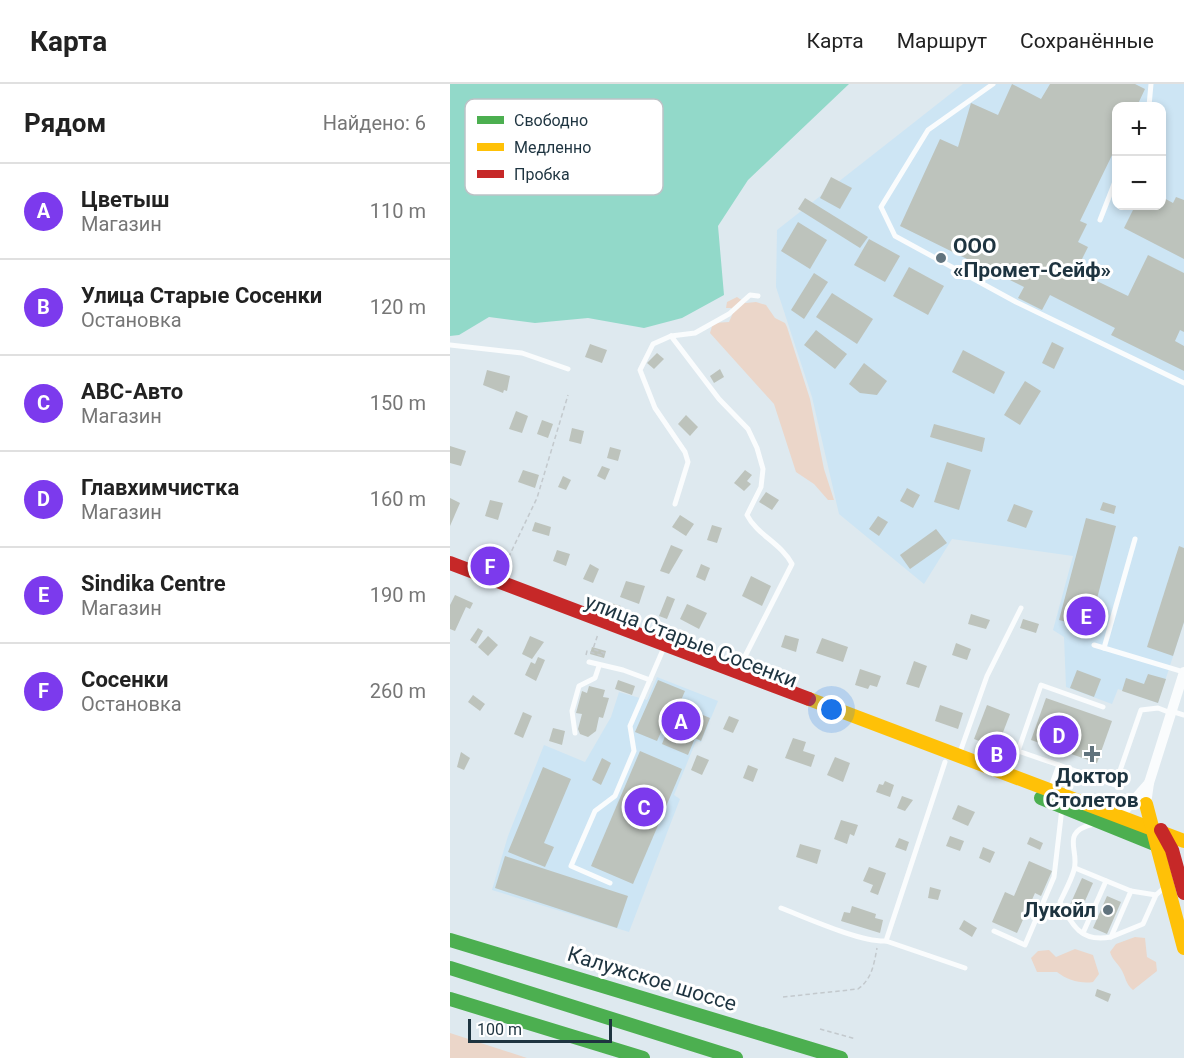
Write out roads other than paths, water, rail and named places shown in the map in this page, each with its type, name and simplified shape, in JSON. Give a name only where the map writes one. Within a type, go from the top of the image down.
[{"type":"main road","name":"улица Старые Сосенки","points":[[450,563],[1050,790],[1107,818]]},
{"type":"main road","name":"улица Старые Сосенки","points":[[450,573],[1062,806],[1107,818],[1157,836]]},
{"type":"main road","points":[[1146,804],[1157,836],[1184,948]]},
{"type":"main road","points":[[1157,836],[1180,848],[1184,893]]},
{"type":"main road","name":"Калужское шоссе","points":[[450,940],[841,1058]]},
{"type":"main road","points":[[450,968],[736,1058]]},
{"type":"main road","points":[[450,999],[643,1058]]},
{"type":"street","points":[[1146,804],[1149,783],[1184,672]]},
{"type":"street","points":[[1107,818],[1126,809],[1149,783]]},
{"type":"lane","points":[[993,84],[928,130],[881,207],[895,236],[1016,302],[1184,383]]},
{"type":"lane","points":[[1149,102],[1151,84]]},
{"type":"lane","points":[[1100,220],[1112,189]]},
{"type":"lane","points":[[675,504],[688,462],[685,452],[655,408],[640,370],[653,344],[671,336],[695,333],[729,315],[750,295],[758,296]]},
{"type":"lane","points":[[671,336],[719,399],[748,429],[764,469],[761,487],[747,515],[751,524],[786,553],[792,564],[737,671]]},
{"type":"lane","points":[[450,345],[522,353],[568,369]]},
{"type":"lane","points":[[1104,648],[1135,539]]},
{"type":"lane","points":[[959,756],[987,676],[1021,608]]},
{"type":"lane","points":[[1094,645],[1184,672]]},
{"type":"lane","points":[[610,883],[571,866],[594,811],[615,795],[634,751],[630,726],[662,652]]},
{"type":"lane","points":[[589,662],[623,670],[650,680]]},
{"type":"lane","points":[[574,733],[572,711],[579,686],[595,678],[599,666]]},
{"type":"lane","points":[[1103,707],[1041,685],[1018,751],[1115,785],[1142,710],[1158,708],[1184,715]]},
{"type":"lane","points":[[886,941],[945,762]]},
{"type":"lane","points":[[1050,790],[1059,765]]},
{"type":"lane","points":[[994,931],[1025,945],[1054,877],[1062,806]]},
{"type":"lane","points":[[1107,818],[1078,831],[1072,846],[1075,868],[1060,902],[1074,928],[1099,939],[1111,937],[1143,924],[1156,895],[1169,884]]},
{"type":"lane","points":[[1075,868],[1131,891],[1156,895]]},
{"type":"lane","points":[[1083,933],[1106,881]]},
{"type":"lane","points":[[1111,937],[1131,891]]},
{"type":"lane","points":[[781,909],[965,968]]},
{"type":"place","name":"ООО «Промет-Сейф»","points":[[941,258]]},
{"type":"place","name":"Сосенки","points":[[490,566]]},
{"type":"place","name":"Sindika Centre","points":[[1086,616]]},
{"type":"place","name":"Цветыш","points":[[681,721]]},
{"type":"place","name":"Главхимчистка","points":[[1059,735]]},
{"type":"place","name":"Улица Старые Сосенки","points":[[997,754]]},
{"type":"place","name":"Доктор Столетов","points":[[1092,754]]},
{"type":"place","name":"АВС-Авто","points":[[644,807]]},
{"type":"place","name":"Лукойл","points":[[1108,910]]}]
